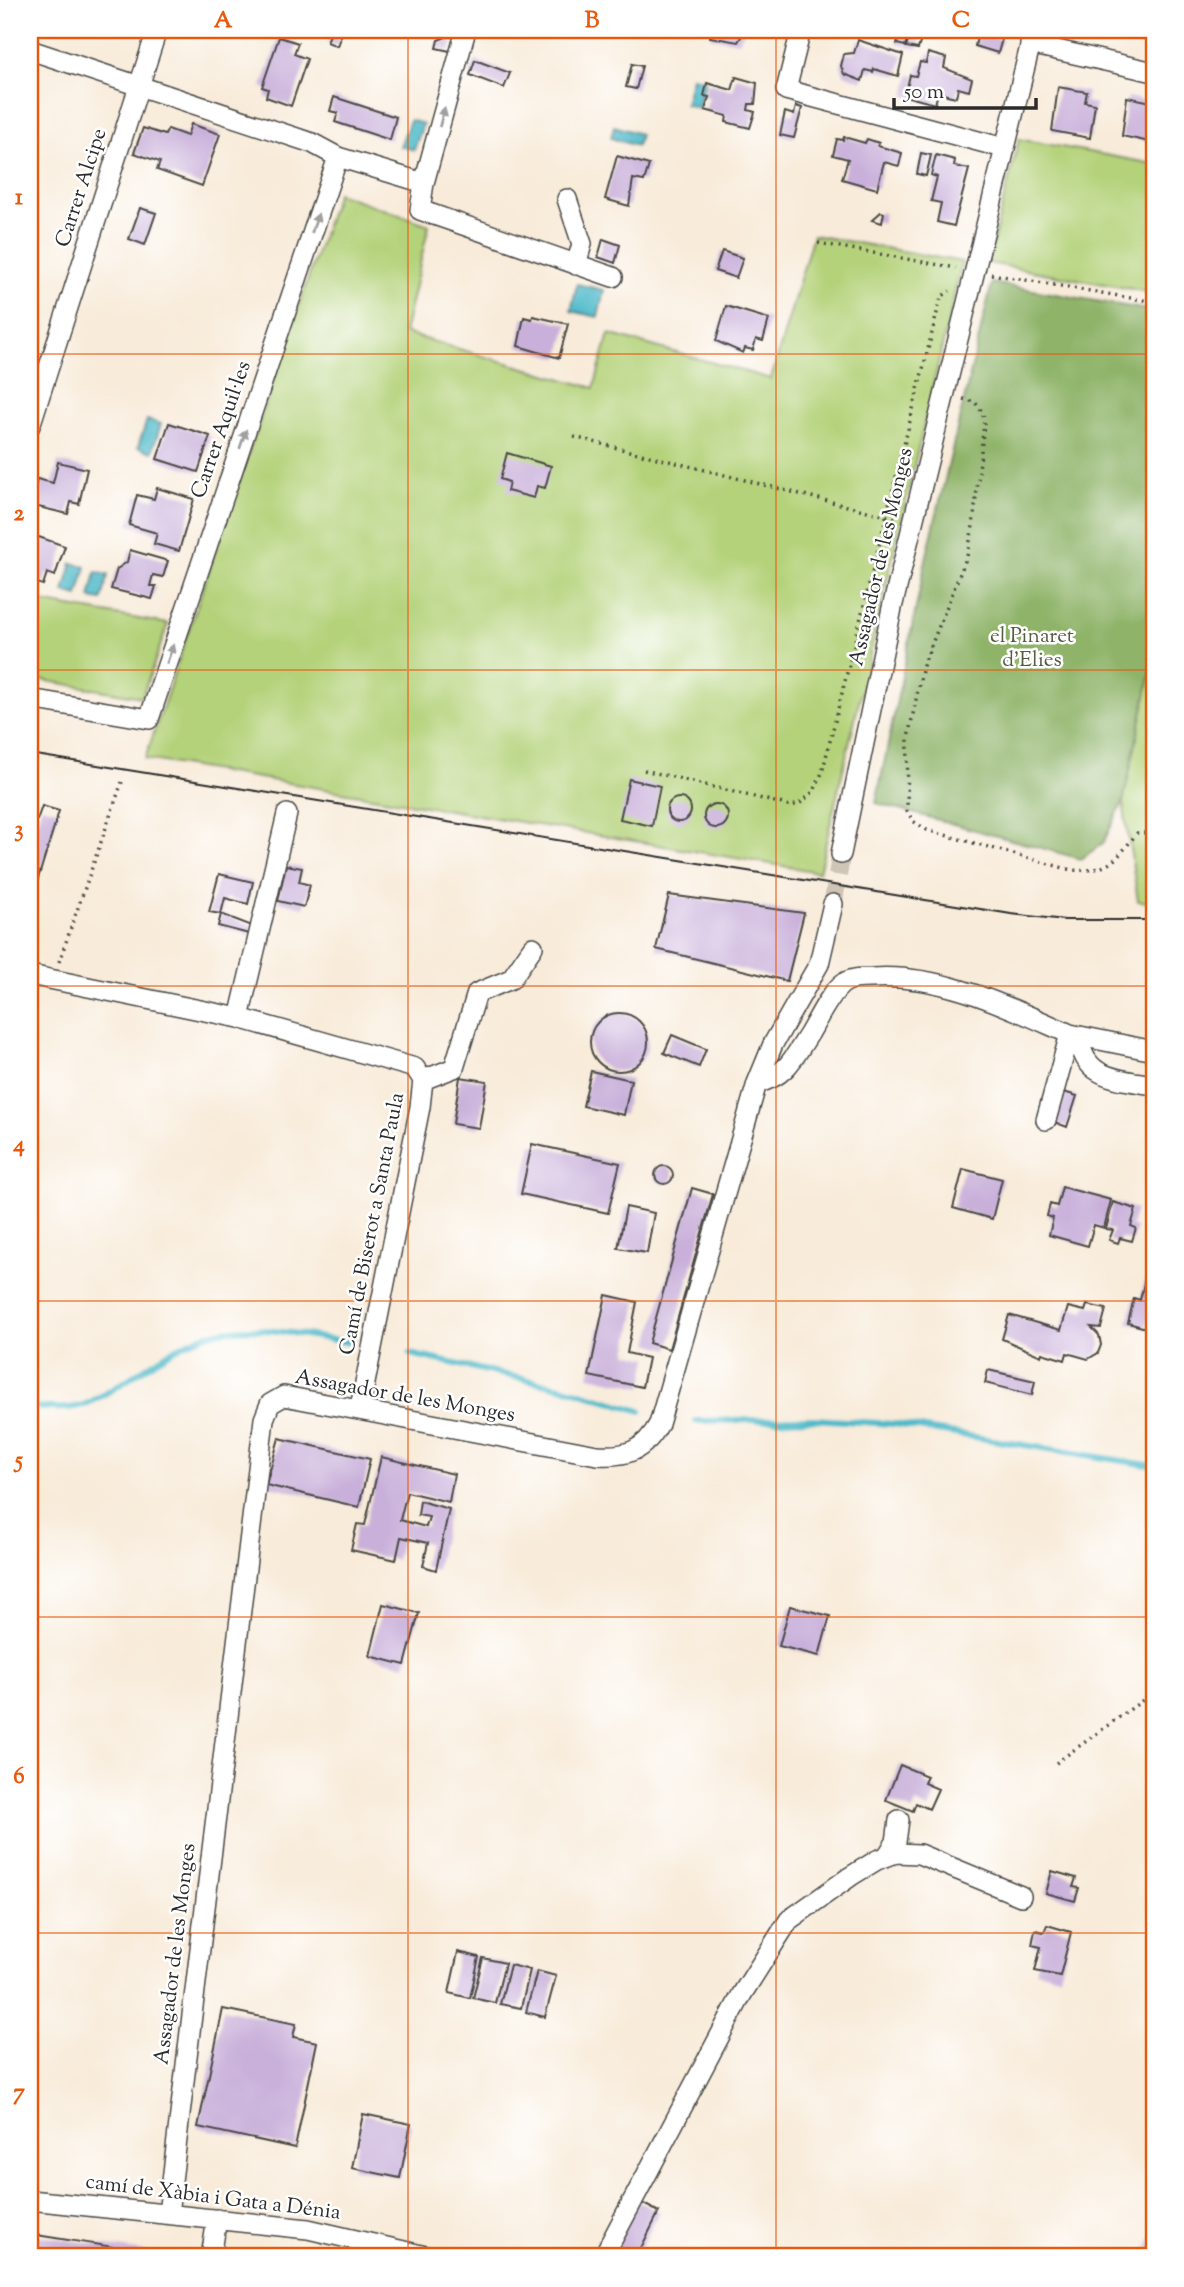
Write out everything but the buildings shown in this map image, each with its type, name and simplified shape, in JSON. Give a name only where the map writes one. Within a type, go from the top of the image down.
[{"type":"street","name":"Carrer Alcipe","points":[[30,426],[157,30]]},
{"type":"street","points":[[466,30],[424,183],[420,210],[424,214],[613,277]]},
{"type":"street","points":[[801,30],[786,90],[1004,148]]},
{"type":"street","points":[[1032,37],[1154,72]]},
{"type":"street","name":"Assagador de les Monges","points":[[841,854],[912,523],[1032,37]]},
{"type":"street","points":[[30,50],[312,143],[338,157],[424,183]]},
{"type":"street","name":"Carrer Aquil·les","points":[[30,699],[149,719],[338,157]]},
{"type":"street","points":[[567,199],[582,244],[576,265]]},
{"type":"street","points":[[239,1018],[286,814]]},
{"type":"street","name":"Assagador de les Monges","points":[[168,2214],[264,1419],[270,1404],[284,1396],[360,1408],[597,1455],[633,1454],[646,1443],[659,1424],[757,1083],[773,1044],[819,964],[833,904]]},
{"type":"street","points":[[423,1080],[454,1068],[477,993],[510,979],[533,947]]},
{"type":"street","name":"Camí de Biserot a Santa Paula","points":[[30,975],[239,1018],[415,1068],[423,1080],[360,1408]]},
{"type":"street","points":[[757,1083],[771,1080],[786,1070],[831,999],[841,985],[851,979],[890,976],[967,992],[1075,1035],[1154,1051]]},
{"type":"street","points":[[1075,1035],[1094,1071],[1106,1076],[1154,1085]]},
{"type":"street","points":[[1046,1120],[1075,1035]]},
{"type":"street","points":[[603,2257],[741,1994],[780,1930],[813,1902],[887,1856],[896,1842],[900,1821]]},
{"type":"street","points":[[887,1856],[919,1854],[1021,1896]]},
{"type":"street","name":"camí de Xàbia i Gata a Dénia","points":[[30,2200],[308,2230],[430,2257]]},
{"type":"street","points":[[211,2257],[217,2219]]},
{"type":"path","points":[[818,243],[1154,302]]},
{"type":"path","points":[[644,770],[787,805],[798,805],[814,791],[822,773],[884,516],[942,298],[950,291],[970,294]]},
{"type":"path","points":[[945,394],[975,402],[983,413],[984,423],[973,526],[967,556],[923,666],[908,738],[907,811],[913,821],[927,830],[1071,870],[1092,871],[1111,865],[1137,832],[1154,833]]},
{"type":"path","points":[[575,437],[912,523]]},
{"type":"path","points":[[53,981],[122,782]]},
{"type":"path","points":[[1056,1763],[1154,1692]]},
{"type":"green space","points":[[1019,139],[1154,164],[1154,293],[988,263]]},
{"type":"green space","points":[[337,193],[429,225],[404,333],[594,388],[609,334],[771,379],[813,235],[962,262],[819,872],[145,759]]},
{"type":"green space","name":"el Pinaret d'Elies","points":[[992,283],[1154,311],[1154,659],[1123,802],[1103,843],[1081,859],[876,803],[926,559]]},
{"type":"green space","points":[[30,600],[168,624],[142,697],[30,678]]},
{"type":"green space","points":[[1154,659],[1154,902],[1138,901],[1123,802]]},
{"type":"water","points":[[692,77],[705,80],[698,108],[685,104]]},
{"type":"water","points":[[410,120],[423,124],[414,150],[400,146]]},
{"type":"water","points":[[614,126],[640,134],[637,146],[611,138]]},
{"type":"water","points":[[577,284],[604,290],[598,317],[571,311]]},
{"type":"water","points":[[147,420],[161,424],[152,452],[138,447]]},
{"type":"water","points":[[72,563],[86,567],[78,596],[64,592]]},
{"type":"water","points":[[96,572],[108,575],[102,600],[90,598]]},
{"type":"waterway","points":[[30,1407],[81,1406],[104,1395],[181,1346],[214,1333],[262,1330],[347,1342]]},
{"type":"waterway","points":[[410,1354],[565,1388],[641,1411]]},
{"type":"waterway","points":[[696,1421],[813,1419],[894,1424],[1154,1466]]},
{"type":"tunnel","points":[[833,904],[841,854]]},
{"type":"tram line","points":[[30,754],[1011,914],[1065,920],[1154,920]]}]
